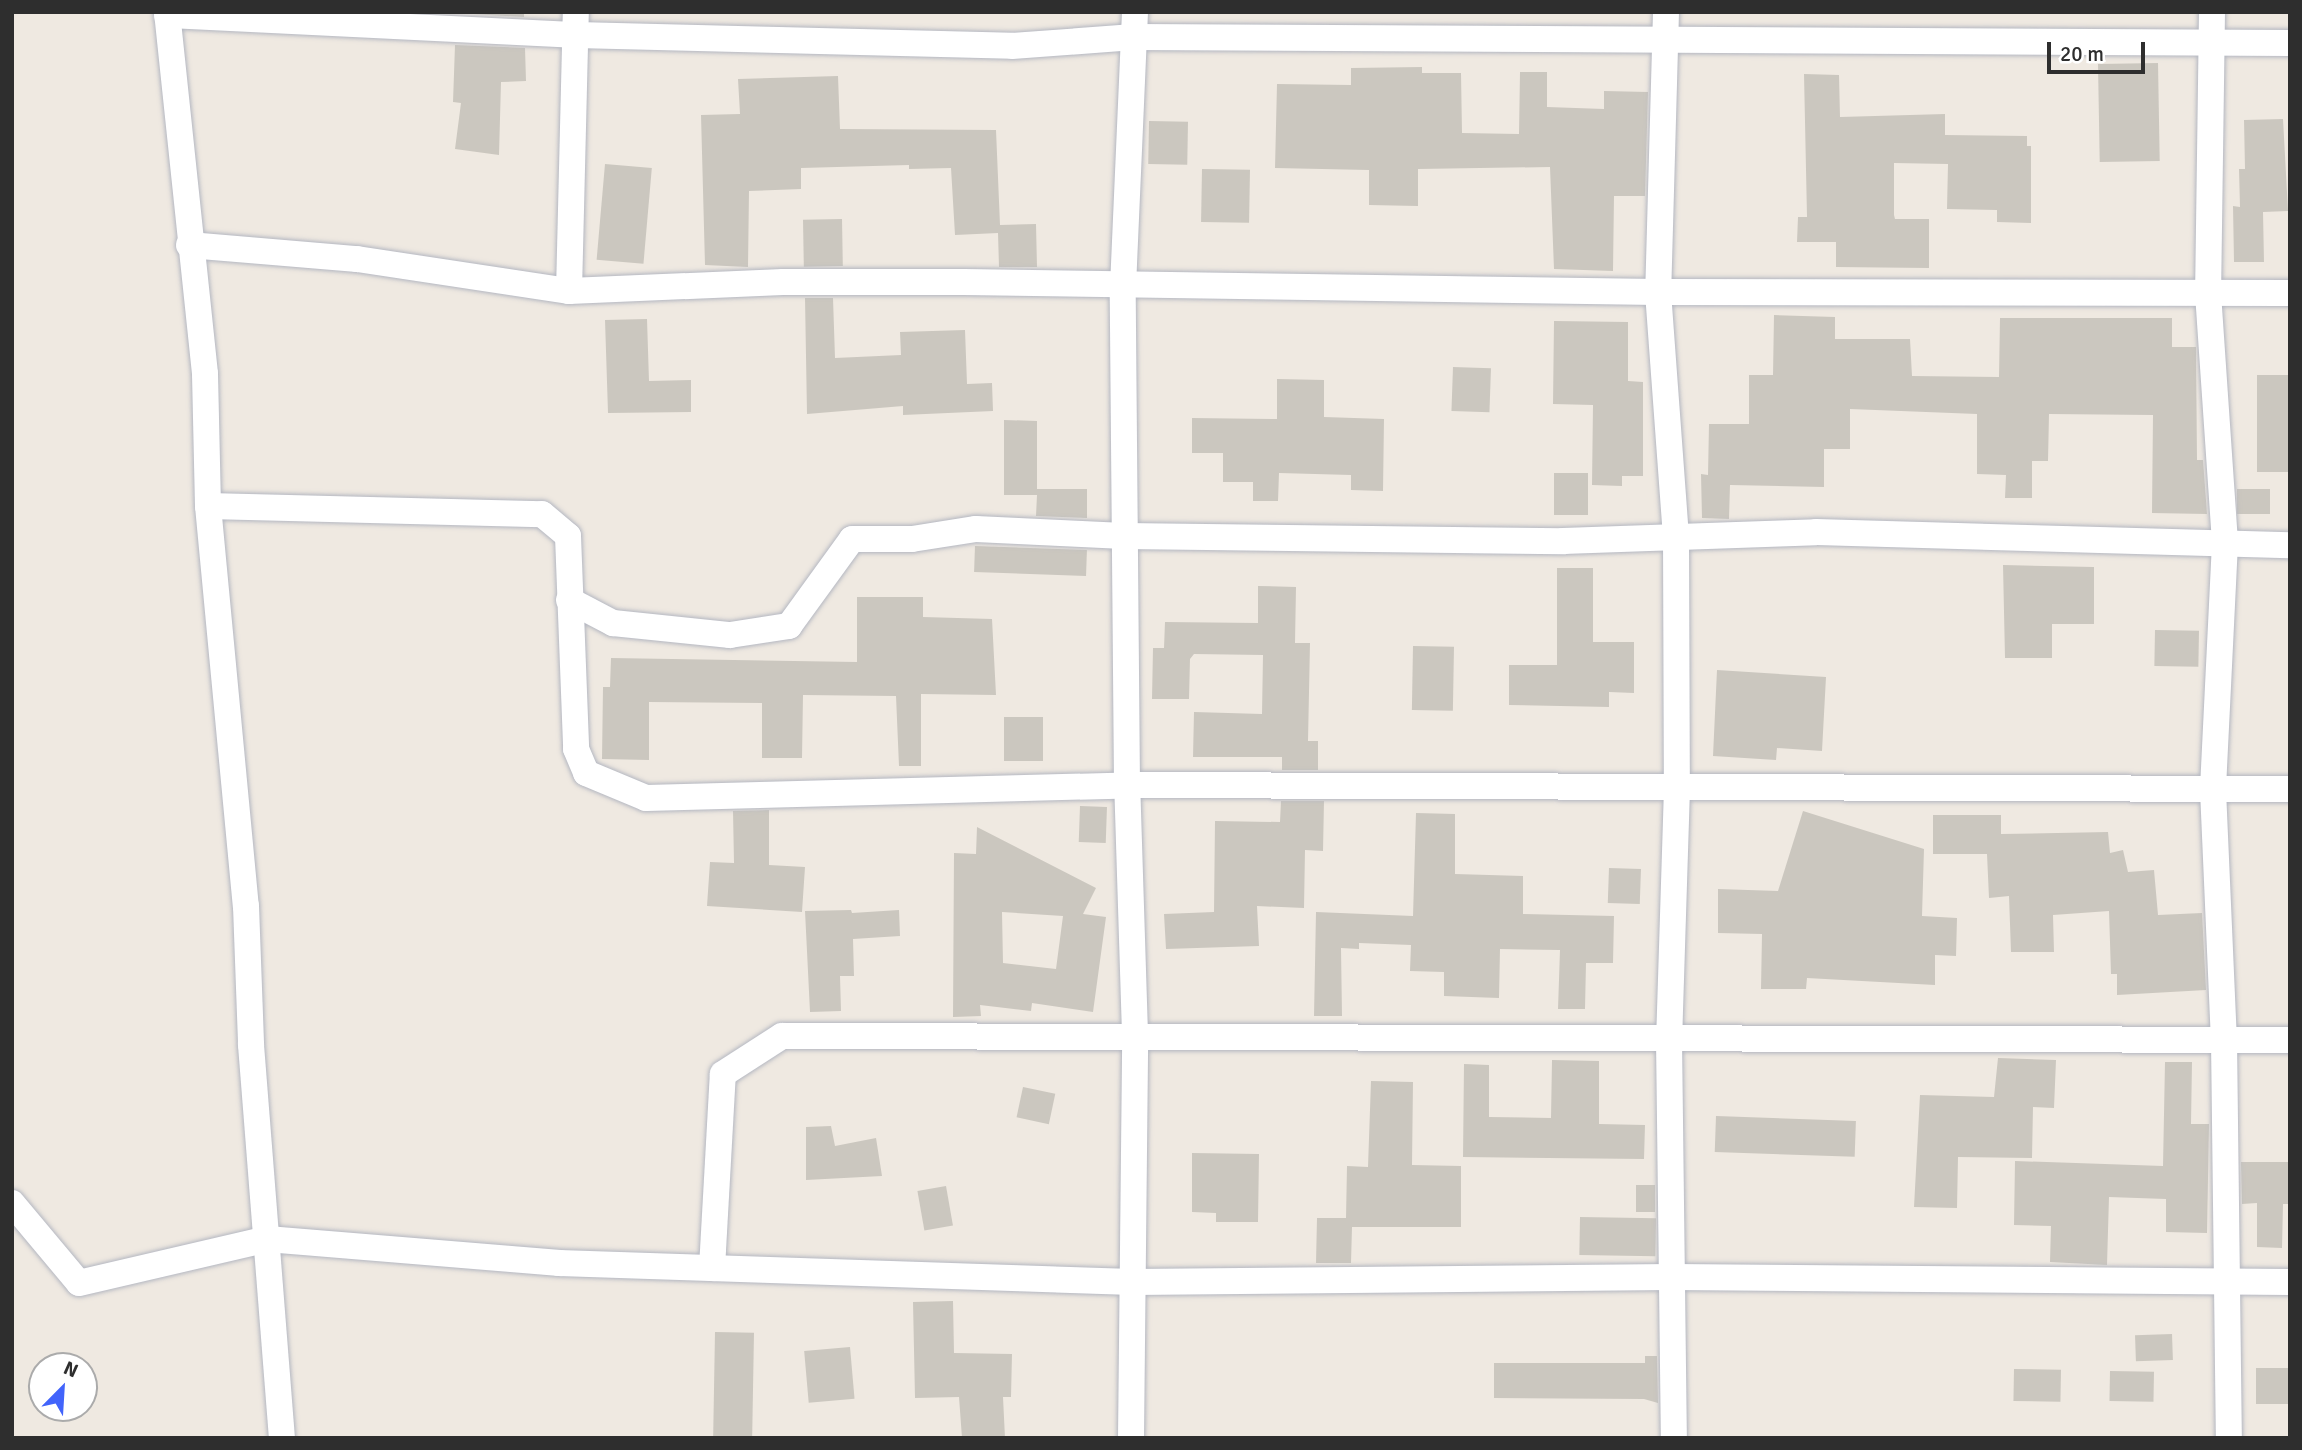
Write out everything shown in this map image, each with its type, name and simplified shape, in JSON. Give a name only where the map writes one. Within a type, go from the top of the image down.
[{"type":"street","points":[[1666,12],[1658,292],[1676,537],[1677,788],[1669,1039],[1674,1438]]},
{"type":"street","points":[[2212,12],[2208,293],[2225,543],[2213,790],[2224,1040],[2229,1438]]},
{"type":"street","points":[[282,1438],[251,1045],[246,906],[208,506],[205,374],[189,246],[167,14],[576,23],[1012,46],[1134,25],[1664,40],[2290,43]]},
{"type":"street","points":[[569,291],[576,23]]},
{"type":"street","points":[[1131,1438],[1135,1034],[1127,785],[1123,287],[1134,25]]},
{"type":"street","points":[[189,246],[357,259],[569,291],[783,282],[1123,287],[1437,286],[1658,292],[2290,293]]},
{"type":"street","points":[[208,506],[542,514],[568,536],[576,749],[586,773],[646,798],[1127,785],[2290,789]]},
{"type":"street","points":[[569,600],[613,623],[730,635],[789,626],[852,538],[912,539],[976,529],[1124,536],[1563,541],[1816,531],[2290,545]]},
{"type":"street","points":[[712,1268],[723,1074],[782,1036],[1135,1034],[1669,1039],[2290,1040]]},
{"type":"street","points":[[12,1203],[79,1283],[268,1239],[559,1263],[1133,1282],[1672,1278],[2290,1282]]},
{"type":"building","points":[[524,12],[524,17],[456,13]]},
{"type":"building","points":[[455,45],[525,48],[526,81],[501,82],[499,155],[455,149],[461,103],[453,102]]},
{"type":"building","points":[[2158,63],[2160,161],[2100,162],[2098,64]]},
{"type":"building","points":[[1422,67],[1422,73],[1461,73],[1462,133],[1519,134],[1520,72],[1547,72],[1547,107],[1604,109],[1604,91],[1648,92],[1645,196],[1614,196],[1613,271],[1554,269],[1550,167],[1418,169],[1418,206],[1369,205],[1369,170],[1275,168],[1277,84],[1351,85],[1351,68]]},
{"type":"building","points":[[1804,74],[1839,75],[1840,117],[1945,114],[1945,135],[2027,136],[2027,146],[2031,146],[2031,223],[1997,222],[1997,210],[1947,209],[1948,164],[1894,163],[1895,219],[1929,219],[1929,268],[1836,267],[1836,242],[1797,242],[1798,217],[1807,217]]},
{"type":"building","points":[[838,76],[840,129],[996,130],[1000,225],[1036,224],[1037,267],[999,267],[998,233],[955,235],[951,168],[909,169],[909,165],[801,168],[801,189],[749,191],[748,267],[705,265],[701,115],[740,114],[738,79]]},
{"type":"building","points":[[2283,119],[2288,211],[2263,212],[2264,262],[2234,262],[2233,206],[2240,207],[2239,169],[2245,169],[2244,120]]},
{"type":"building","points":[[1149,121],[1188,122],[1187,165],[1148,164]]},
{"type":"building","points":[[605,164],[652,168],[643,264],[597,260]]},
{"type":"building","points":[[1202,169],[1250,170],[1249,223],[1201,222]]},
{"type":"building","points":[[842,219],[843,266],[804,267],[803,220]]},
{"type":"building","points":[[805,298],[833,298],[835,358],[901,355],[900,332],[965,330],[967,384],[992,383],[993,411],[903,415],[903,406],[807,414]]},
{"type":"building","points":[[1774,315],[1835,317],[1835,339],[1910,339],[1912,376],[1999,377],[2000,318],[2172,318],[2172,347],[2196,347],[2197,460],[2203,460],[2207,514],[2152,513],[2153,415],[2049,414],[2048,461],[2032,461],[2032,498],[2005,498],[2006,475],[1977,474],[1977,414],[1850,409],[1850,449],[1824,449],[1824,487],[1730,485],[1729,519],[1702,518],[1701,474],[1708,475],[1709,424],[1749,424],[1749,375],[1773,375]]},
{"type":"building","points":[[647,319],[649,381],[691,380],[691,412],[608,413],[605,320]]},
{"type":"building","points":[[1554,321],[1628,322],[1628,381],[1643,382],[1643,476],[1622,476],[1622,486],[1592,485],[1593,405],[1553,404]]},
{"type":"building","points":[[1453,367],[1491,368],[1489,412],[1451,411]]},
{"type":"building","points":[[2257,375],[2290,375],[2290,472],[2257,472]]},
{"type":"building","points":[[1277,379],[1324,380],[1324,417],[1384,419],[1383,491],[1351,490],[1351,475],[1279,473],[1278,501],[1253,501],[1253,482],[1223,482],[1223,453],[1192,453],[1192,418],[1277,419]]},
{"type":"building","points":[[1004,420],[1037,421],[1037,489],[1087,489],[1087,518],[1036,516],[1037,495],[1004,495]]},
{"type":"building","points":[[1554,473],[1588,473],[1588,515],[1554,515]]},
{"type":"building","points":[[2237,489],[2270,489],[2270,514],[2237,514]]},
{"type":"building","points":[[975,546],[1087,550],[1086,576],[974,572]]},
{"type":"building","points":[[2003,565],[2094,567],[2094,624],[2052,624],[2052,658],[2005,658]]},
{"type":"building","points":[[1557,568],[1593,568],[1593,642],[1634,642],[1634,693],[1609,692],[1609,707],[1509,705],[1509,665],[1557,665]]},
{"type":"building","points":[[1258,586],[1296,587],[1295,643],[1310,643],[1308,741],[1318,741],[1318,770],[1282,770],[1282,757],[1193,757],[1194,712],[1262,714],[1263,655],[1194,654],[1190,659],[1189,699],[1152,699],[1153,648],[1164,648],[1165,622],[1258,623]]},
{"type":"building","points":[[857,597],[923,597],[923,617],[992,619],[996,695],[921,694],[921,766],[899,766],[896,696],[803,695],[802,758],[762,758],[762,703],[649,702],[649,760],[602,759],[603,687],[610,687],[611,658],[857,662]]},
{"type":"building","points":[[2155,630],[2199,631],[2198,667],[2154,666]]},
{"type":"building","points":[[1413,646],[1454,647],[1453,711],[1412,710]]},
{"type":"building","points":[[1717,670],[1826,677],[1822,751],[1777,748],[1776,760],[1713,756]]},
{"type":"building","points":[[1004,717],[1043,717],[1043,761],[1004,761]]},
{"type":"building","points":[[1281,801],[1324,801],[1323,851],[1305,850],[1304,908],[1257,906],[1259,946],[1166,949],[1164,914],[1214,912],[1215,821],[1280,822]]},
{"type":"building","points":[[1080,806],[1107,807],[1106,843],[1079,842]]},
{"type":"building","points":[[769,810],[769,865],[805,867],[802,912],[707,906],[710,862],[734,863],[733,811]]},
{"type":"building","points":[[1803,811],[1924,849],[1922,916],[1957,918],[1956,956],[1935,955],[1935,985],[1807,978],[1806,989],[1761,989],[1762,934],[1718,933],[1718,889],[1778,891]]},
{"type":"building","points":[[1416,813],[1455,814],[1455,874],[1523,876],[1523,914],[1614,916],[1613,963],[1586,963],[1585,1009],[1558,1009],[1560,950],[1500,949],[1499,998],[1444,996],[1444,972],[1410,971],[1411,945],[1359,943],[1359,949],[1341,948],[1342,1016],[1314,1016],[1316,912],[1413,916]]},
{"type":"building","points":[[1933,815],[2001,815],[2001,834],[2108,832],[2110,853],[2123,850],[2128,872],[2154,870],[2158,915],[2202,913],[2206,990],[2117,995],[2117,974],[2111,974],[2109,911],[2053,915],[2054,952],[2011,952],[2009,896],[1989,898],[1987,854],[1933,854]]},
{"type":"building","points":[[977,827],[1096,888],[1083,914],[1106,917],[1093,1012],[1032,1003],[1031,1011],[980,1005],[981,1016],[953,1017],[954,853],[976,854]],"holes":[[[1002,912],[1063,916],[1056,969],[1003,963]]]},
{"type":"building","points":[[1609,868],[1641,869],[1640,904],[1608,903]]},
{"type":"building","points":[[851,910],[852,913],[899,910],[900,936],[853,939],[854,976],[840,976],[841,1011],[810,1012],[805,911]]},
{"type":"building","points":[[1998,1058],[2056,1060],[2054,1108],[2033,1107],[2032,1158],[1958,1157],[1957,1208],[1914,1207],[1920,1095],[1994,1097]]},
{"type":"building","points":[[1552,1060],[1599,1061],[1599,1124],[1645,1125],[1644,1159],[1463,1157],[1464,1064],[1489,1065],[1489,1117],[1551,1118]]},
{"type":"building","points":[[2165,1062],[2192,1062],[2191,1124],[2209,1124],[2207,1233],[2166,1232],[2166,1199],[2109,1197],[2107,1265],[2050,1262],[2051,1226],[2014,1225],[2015,1161],[2163,1166]]},
{"type":"building","points":[[1371,1081],[1413,1082],[1412,1165],[1461,1166],[1461,1227],[1352,1227],[1351,1263],[1316,1263],[1317,1218],[1346,1218],[1347,1166],[1368,1167]]},
{"type":"building","points":[[1023,1087],[1055,1094],[1049,1124],[1017,1117]]},
{"type":"building","points":[[1716,1116],[1856,1121],[1855,1157],[1715,1152]]},
{"type":"building","points":[[831,1126],[835,1146],[876,1138],[882,1176],[806,1180],[806,1127]]},
{"type":"building","points":[[1192,1153],[1259,1154],[1258,1222],[1216,1222],[1216,1213],[1192,1212]]},
{"type":"building","points":[[2241,1162],[2290,1162],[2290,1204],[2283,1204],[2282,1248],[2257,1247],[2257,1203],[2242,1204]]},
{"type":"building","points":[[1636,1185],[1655,1185],[1655,1212],[1636,1212]]},
{"type":"building","points":[[946,1186],[953,1225],[924,1230],[917,1191]]},
{"type":"building","points":[[1580,1217],[1656,1218],[1655,1256],[1579,1255]]},
{"type":"building","points":[[953,1301],[954,1353],[1012,1354],[1011,1397],[1003,1397],[1005,1438],[962,1438],[959,1397],[915,1398],[913,1302]]},
{"type":"building","points":[[715,1332],[754,1333],[752,1438],[713,1438]]},
{"type":"building","points":[[2172,1334],[2173,1360],[2136,1361],[2135,1335]]},
{"type":"building","points":[[850,1347],[855,1399],[809,1403],[804,1351]]},
{"type":"building","points":[[1645,1356],[1657,1356],[1658,1403],[1644,1399],[1494,1398],[1494,1363],[1645,1363]]},
{"type":"building","points":[[2256,1368],[2290,1368],[2290,1404],[2256,1404]]},
{"type":"building","points":[[2014,1369],[2061,1370],[2060,1402],[2013,1401]]},
{"type":"building","points":[[2110,1371],[2154,1372],[2153,1402],[2109,1401]]}]
